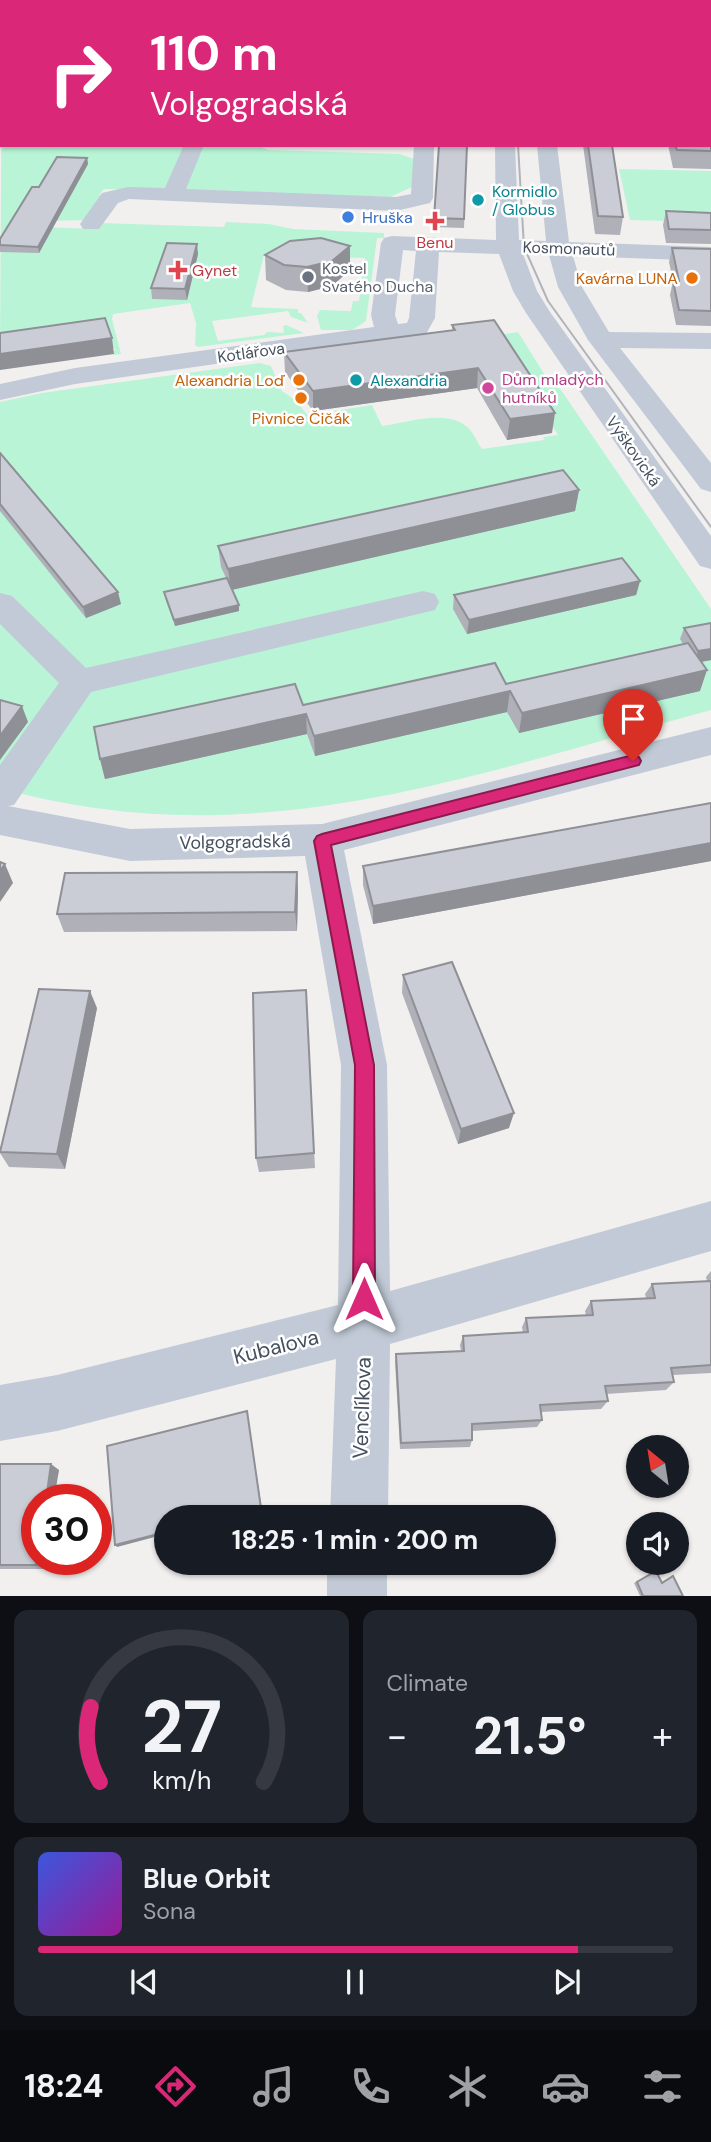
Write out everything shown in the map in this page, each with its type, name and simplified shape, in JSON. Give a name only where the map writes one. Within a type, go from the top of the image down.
[{"type":"street","points":[[173,195],[193,147]]},
{"type":"street","name":"Výškovická","points":[[505,147],[508,246],[526,291],[538,313],[711,559]]},
{"type":"street","points":[[547,147],[556,247],[570,287],[601,340],[711,483]]},
{"type":"street","points":[[91,224],[113,196],[128,193],[396,204],[410,202],[422,198],[417,150]]},
{"type":"street","name":"Kosmonautů","points":[[388,333],[383,315],[392,243],[711,254]]},
{"type":"street","name":"Kotlářova","points":[[0,392],[75,376],[417,329],[422,317],[428,244]]},
{"type":"street","points":[[601,340],[711,341]]},
{"type":"street","points":[[0,794],[79,682],[423,603]]},
{"type":"street","points":[[0,604],[79,682]]},
{"type":"street","name":"Volgogradská","points":[[0,820],[130,845],[322,841],[711,741]]},
{"type":"street","name":"Venclíkova","points":[[322,841],[364,1065],[364,1325],[359,1505]]},
{"type":"street","name":"Kubalova","points":[[0,1413],[57,1404],[364,1325],[711,1226]]},
{"type":"street","points":[[356,1596],[357,1575]]},
{"type":"green space","points":[[1,147],[261,147],[268,150],[400,154],[414,159],[412,187],[390,197],[104,189],[99,195],[103,197],[90,220],[44,221],[41,227],[96,229],[99,223],[224,227],[226,222],[269,224],[293,229],[384,233],[384,238],[377,238],[366,321],[352,330],[321,330],[317,316],[320,310],[351,311],[353,301],[359,301],[365,258],[264,255],[251,307],[298,309],[298,313],[301,313],[308,323],[291,317],[288,311],[212,321],[218,341],[264,335],[267,332],[284,333],[283,326],[286,325],[304,333],[198,347],[195,345],[196,323],[190,303],[113,314],[121,354],[114,355],[113,351],[116,350],[112,347],[112,337],[0,350]]},
{"type":"green space","points":[[619,169],[711,171],[711,222],[630,220]]},
{"type":"green space","points":[[518,332],[548,380],[561,390],[711,609],[711,710],[446,782],[359,800],[272,812],[183,815],[93,808],[0,788],[0,402],[42,393],[260,363],[271,366],[282,391],[295,400],[316,425],[338,422],[334,411],[372,405],[382,426],[437,418],[457,421],[468,428],[482,449],[544,440],[543,437],[558,435],[515,368],[470,339]]},
{"type":"building","points":[[439,147],[467,147],[464,219],[434,218]]},
{"type":"building","points":[[588,147],[612,147],[623,217],[598,216]]},
{"type":"building","points":[[676,147],[711,147],[711,151],[677,150]]},
{"type":"building","points":[[57,157],[87,158],[38,247],[0,245],[0,239],[32,187],[39,187]]},
{"type":"building","points":[[666,211],[711,213],[711,230],[669,229]]},
{"type":"building","points":[[321,238],[350,246],[332,261],[307,267],[284,265],[265,255],[290,241]]},
{"type":"building","points":[[167,243],[197,244],[185,289],[151,288]]},
{"type":"building","points":[[672,248],[711,249],[711,311],[679,310],[673,281],[679,281]]},
{"type":"building","points":[[105,318],[112,338],[0,354],[0,333]]},
{"type":"building","points":[[494,320],[555,413],[510,419],[478,368],[313,391],[284,352],[455,330],[452,325]]},
{"type":"building","points":[[0,453],[118,592],[83,607],[0,504]]},
{"type":"building","points":[[563,470],[579,490],[228,569],[218,546]]},
{"type":"building","points":[[622,558],[640,581],[469,620],[454,595]]},
{"type":"building","points":[[227,578],[239,605],[174,620],[164,592]]},
{"type":"building","points":[[711,623],[711,649],[698,651],[684,628]]},
{"type":"building","points":[[688,643],[707,670],[522,713],[510,691],[314,736],[306,714],[100,759],[94,727],[295,684],[303,705],[495,663],[506,684]]},
{"type":"building","points":[[0,700],[22,706],[0,736]]},
{"type":"building","points":[[711,803],[711,843],[373,906],[363,866]]},
{"type":"building","points":[[297,872],[295,912],[57,914],[65,873]]},
{"type":"building","points":[[452,962],[514,1113],[461,1129],[403,975]]},
{"type":"building","points":[[39,989],[90,991],[57,1154],[0,1152]]},
{"type":"building","points":[[306,990],[314,1153],[256,1158],[253,993]]},
{"type":"building","points":[[711,1281],[711,1365],[671,1368],[674,1382],[605,1386],[608,1401],[540,1405],[542,1420],[472,1424],[472,1440],[401,1443],[396,1354],[464,1351],[463,1336],[528,1332],[526,1318],[593,1315],[591,1301],[655,1298],[652,1284]]},
{"type":"building","points":[[247,1411],[261,1505],[154,1505],[154,1535],[115,1545],[107,1446]]},
{"type":"building","points":[[0,1464],[51,1464],[48,1484],[21,1484],[21,1565],[0,1565]]},
{"type":"building","points":[[649,1575],[658,1575],[662,1583],[673,1576],[683,1596],[643,1596],[637,1582]]},
{"type":"tram line","points":[[518,147],[524,247],[548,301],[711,527]]},
{"type":"place","name":"Kormidlo / Globus","points":[[478,200]]},
{"type":"place","name":"Hruška","points":[[348,217]]},
{"type":"place","name":"Benu","points":[[435,221]]},
{"type":"place","name":"Gynet","points":[[178,270]]},
{"type":"place","name":"Kostel Svatého Ducha","points":[[308,277]]},
{"type":"place","name":"Kavárna LUNA","points":[[692,278]]},
{"type":"place","name":"Alexandria Loď","points":[[299,380]]},
{"type":"place","name":"Alexandria","points":[[356,380]]},
{"type":"place","name":"Dům mladých hutníků","points":[[488,388]]},
{"type":"place","name":"Pivnice Čičák","points":[[301,398]]},
{"type":"route","points":[[364,1299],[364,1065],[322,841],[633,761]]}]
